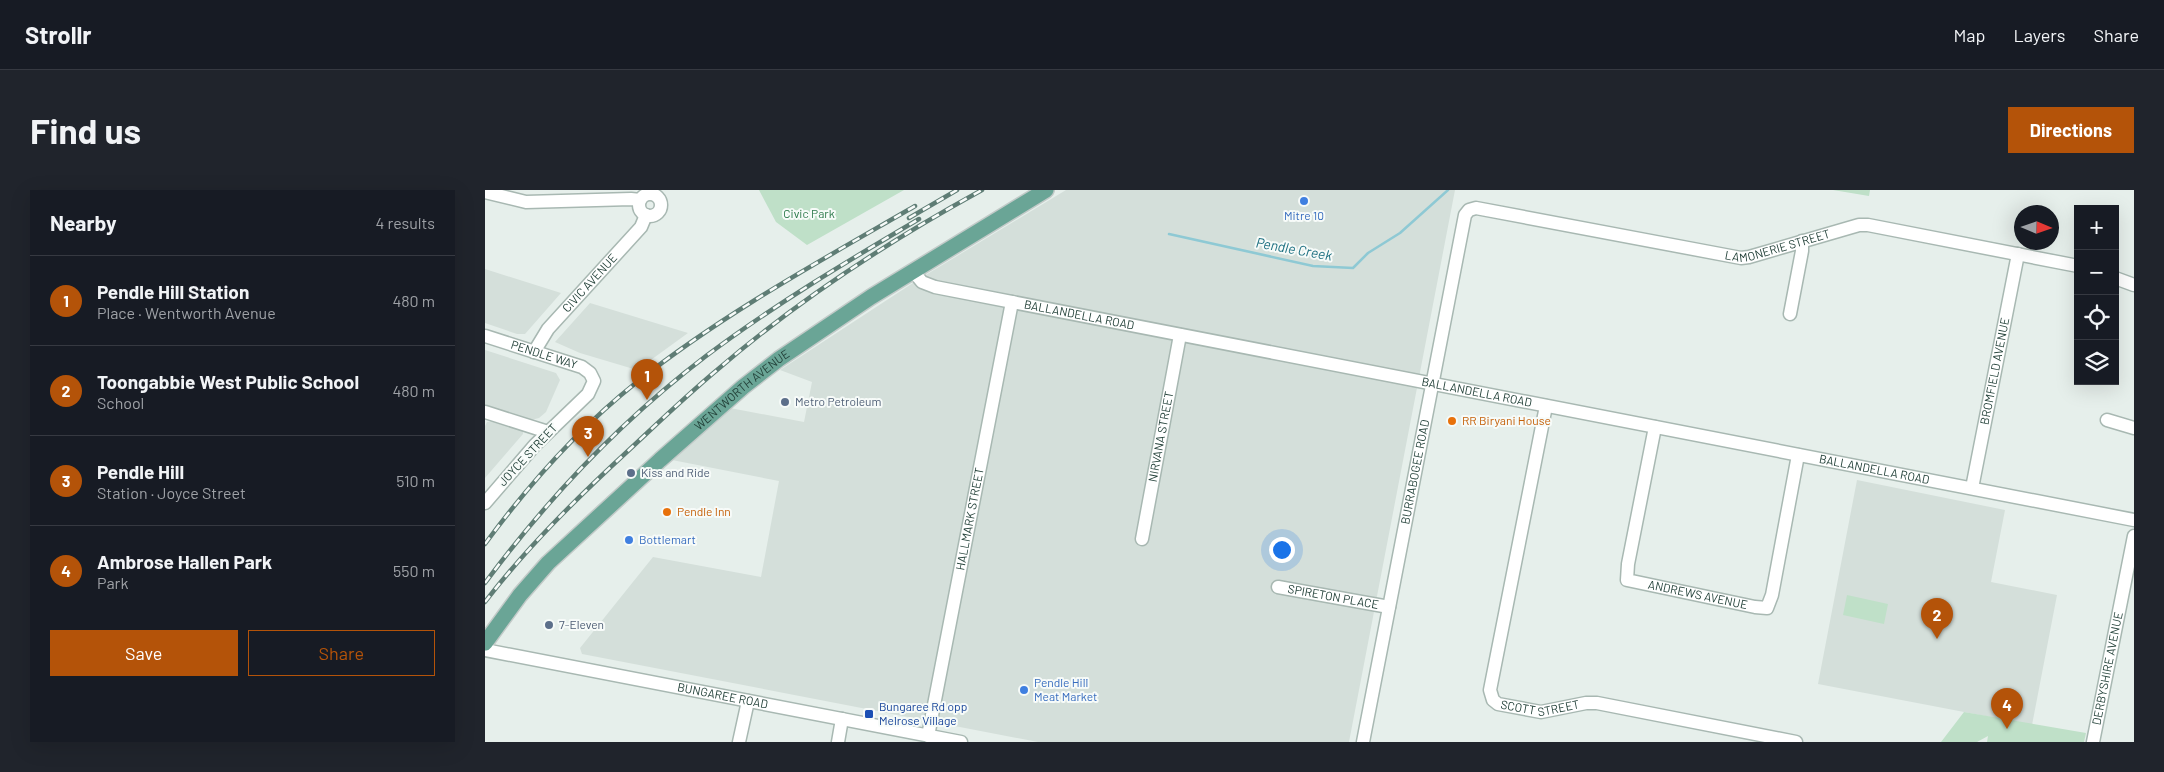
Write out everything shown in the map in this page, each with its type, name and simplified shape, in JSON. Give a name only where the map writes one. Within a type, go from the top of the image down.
[{"type":"main road","name":"WENTWORTH AVENUE","points":[[485,643],[520,595],[549,563],[712,412],[779,359],[871,297],[1046,190]]},
{"type":"street","points":[[485,192],[526,202],[640,200]]},
{"type":"street","points":[[652,193],[661,200],[661,208],[657,214],[646,215],[640,208],[640,200],[645,195],[652,193]]},
{"type":"street","name":"LAMONERIE STREET","points":[[1476,208],[1741,258],[1859,225],[1868,225],[2074,265]]},
{"type":"street","name":"BURRABOGEE ROAD","points":[[1363,742],[1465,215],[1476,208]]},
{"type":"street","name":"CIVIC AVENUE","points":[[534,352],[549,328],[641,227],[646,215]]},
{"type":"street","points":[[1790,314],[1802,251],[1802,241]]},
{"type":"street","name":"BROMFIELD AVENUE","points":[[1972,488],[2018,254]]},
{"type":"street","name":"BALLANDELLA ROAD","points":[[913,271],[919,279],[930,286],[2134,520]]},
{"type":"street","points":[[2119,279],[2134,285]]},
{"type":"street","name":"HALLMARK STREET","points":[[928,736],[1012,302]]},
{"type":"street","name":"NIRVANA STREET","points":[[1142,539],[1180,335]]},
{"type":"street","name":"PENDLE WAY","points":[[485,336],[587,370],[593,376],[593,386]]},
{"type":"street","name":"JOYCE STREET","points":[[485,503],[518,463],[588,394],[593,386]]},
{"type":"street","name":"SCOTT STREET","points":[[1546,406],[1490,690],[1491,699],[1498,704],[1541,712],[1586,703],[1597,703],[1796,742]]},
{"type":"street","points":[[485,412],[548,432]]},
{"type":"street","points":[[2107,420],[2134,428]]},
{"type":"street","name":"ANDREWS AVENUE","points":[[1655,427],[1628,564],[1627,580],[1736,603],[1767,608],[1798,455]]},
{"type":"street","name":"DERBYSHIRE AVENUE","points":[[2093,742],[2134,536]]},
{"type":"street","name":"SPIRETON PLACE","points":[[1278,587],[1389,607]]},
{"type":"street","name":"BUNGAREE ROAD","points":[[485,650],[961,742]]},
{"type":"street","points":[[739,742],[748,701]]},
{"type":"street","points":[[838,742],[842,719]]},
{"type":"shaded area","points":[[1066,190],[1455,190],[1349,742],[1038,742],[582,654],[580,648],[653,557],[761,577],[779,481],[672,460],[730,408],[804,422],[812,382],[780,370],[919,279]]},
{"type":"shaded area","points":[[485,269],[561,293],[525,334],[517,334],[485,323]]},
{"type":"shaded area","points":[[590,303],[688,333],[637,370],[580,353],[555,342]]},
{"type":"shaded area","points":[[485,350],[556,373],[560,380],[546,412],[539,418],[531,420],[485,405]]},
{"type":"shaded area","points":[[493,421],[523,431],[523,434],[485,478],[485,426],[487,422]]},
{"type":"shaded area","points":[[1857,480],[2005,510],[1991,582],[2057,595],[2032,725],[1818,684]]},
{"type":"green space","name":"Civic Park","points":[[759,190],[904,190],[807,245],[776,222]]},
{"type":"green space","points":[[1833,190],[1870,190],[1869,196]]},
{"type":"green space","points":[[1847,595],[1888,604],[1884,624],[1843,615]]},
{"type":"green space","points":[[1964,712],[2086,733],[2084,742],[1987,742],[1988,736],[1977,742],[1941,742]]},
{"type":"waterway","name":"Pendle Creek","points":[[1169,234],[1313,266],[1353,268],[1368,253],[1400,233],[1448,190]]},
{"type":"railway","points":[[909,218],[957,190]]},
{"type":"railway","points":[[485,602],[518,561],[573,504],[706,379],[811,296],[878,251],[982,190]]},
{"type":"railway","points":[[485,544],[519,500],[556,458],[595,418],[637,382],[738,311],[915,206]]},
{"type":"railway","points":[[485,583],[509,551],[560,491],[616,434],[675,381],[732,337],[784,302],[919,219]]},
{"type":"place","name":"Mitre 10","points":[[1304,201]]},
{"type":"place","name":"Pendle Hill Station","points":[[647,400]]},
{"type":"place","name":"Metro Petroleum","points":[[785,402]]},
{"type":"place","name":"RR Biryani House","points":[[1452,421]]},
{"type":"place","name":"Pendle Hill","points":[[588,457]]},
{"type":"place","name":"Kiss and Ride","points":[[631,473]]},
{"type":"place","name":"Pendle Inn","points":[[667,512]]},
{"type":"place","name":"Bottlemart","points":[[629,540]]},
{"type":"place","name":"7-Eleven","points":[[549,625]]},
{"type":"place","name":"Toongabbie West Public School","points":[[1937,639]]},
{"type":"place","name":"Pendle Hill Meat Market","points":[[1024,690]]},
{"type":"place","name":"Bungaree Rd opp Melrose Village","points":[[869,714]]},
{"type":"place","name":"Ambrose Hallen Park","points":[[2007,729]]}]
